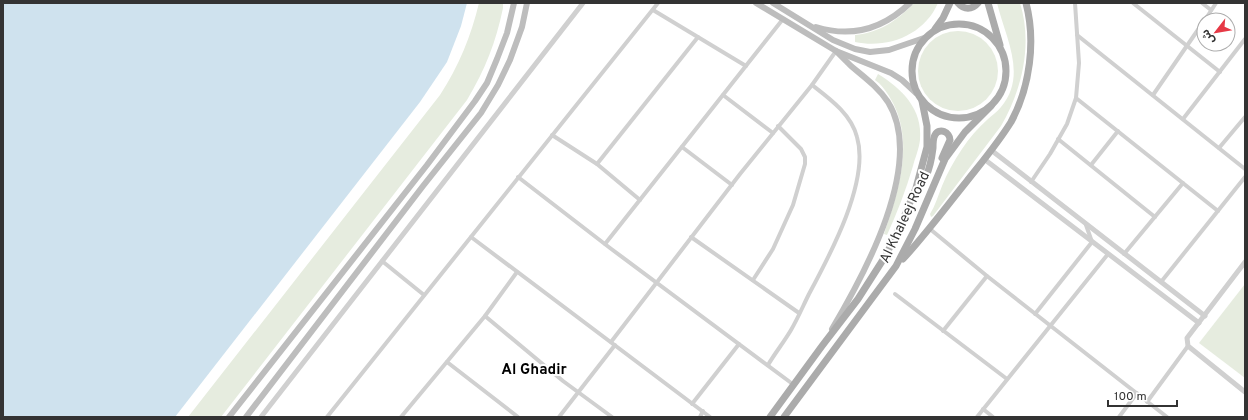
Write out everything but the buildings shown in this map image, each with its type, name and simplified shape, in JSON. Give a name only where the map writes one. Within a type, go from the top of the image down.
[{"type":"main road","points":[[229,417],[427,165],[475,101],[487,83],[497,59],[507,33],[514,3]]},
{"type":"main road","points":[[246,417],[481,113],[498,85],[510,60],[522,26],[527,3]]},
{"type":"main road","points":[[756,3],[836,51],[891,73],[902,80],[916,93],[927,107],[939,115],[952,119],[966,119],[980,114],[991,106],[1000,94],[1006,80],[1006,65],[988,3]]},
{"type":"main road","points":[[773,3],[841,44],[862,51],[870,52],[889,50],[924,38]]},
{"type":"main road","points":[[808,24],[836,32],[860,31],[884,23],[894,17],[910,3]]},
{"type":"main road","points":[[916,93],[911,75],[915,52],[924,38],[935,29],[943,18],[950,3]]},
{"type":"main road","points":[[958,3],[964,8],[968,9],[973,8],[978,3]]},
{"type":"main road","points":[[896,266],[930,229],[984,159],[1017,110],[1027,78],[1031,44],[1028,4]]},
{"type":"main road","points":[[935,29],[954,24],[969,25],[982,30],[994,39],[1002,51]]},
{"type":"main road","points":[[822,346],[860,281],[874,248],[893,193],[900,155],[900,142],[897,126],[894,113],[888,102],[879,91],[850,66],[836,51]]},
{"type":"main road","name":"Al Khaleej Road","points":[[770,417],[858,299],[886,255],[902,222],[916,188],[927,146],[927,126],[922,101]]},
{"type":"main road","name":"Al Khaleej Road","points":[[785,417],[896,266],[915,229],[945,160],[965,132],[991,106]]},
{"type":"main road","points":[[916,188],[926,176],[933,150],[934,136],[939,131],[947,132],[950,136],[950,140],[933,179],[929,194]]},
{"type":"street","points":[[261,417],[583,3]]},
{"type":"street","points":[[327,417],[658,3]]},
{"type":"street","points":[[1031,182],[1067,124],[1076,98],[1079,62],[1076,3]]},
{"type":"street","points":[[1133,3],[1220,72]]},
{"type":"street","points":[[1202,3],[1211,10],[1216,3]]},
{"type":"street","points":[[653,10],[746,66]]},
{"type":"street","points":[[605,244],[783,19]]},
{"type":"street","points":[[1153,95],[1196,32]]},
{"type":"street","points":[[1077,35],[1245,169]]},
{"type":"street","points":[[597,164],[698,37]]},
{"type":"street","points":[[1183,120],[1245,40]]},
{"type":"street","points":[[611,342],[691,237],[812,85],[836,51]]},
{"type":"street","points":[[768,365],[800,313],[832,251],[845,220],[855,187],[859,165],[860,149],[852,124],[844,112],[812,85]]},
{"type":"street","points":[[723,95],[773,133]]},
{"type":"street","points":[[1076,98],[1218,210]]},
{"type":"street","points":[[1219,148],[1245,117]]},
{"type":"street","points":[[753,280],[773,249],[793,205],[805,164],[805,157],[801,148],[778,126]]},
{"type":"street","points":[[1091,166],[1118,131]]},
{"type":"street","points":[[552,135],[597,164],[640,200]]},
{"type":"street","points":[[1058,139],[1155,217]]},
{"type":"street","points":[[682,147],[732,185]]},
{"type":"street","points":[[990,150],[1205,316]]},
{"type":"street","points":[[984,159],[1199,323]]},
{"type":"street","points":[[518,177],[794,385]]},
{"type":"street","points":[[1160,282],[1245,177]]},
{"type":"street","points":[[1124,254],[1183,183]]},
{"type":"street","points":[[1086,225],[1092,242]]},
{"type":"street","points":[[930,229],[987,276],[1167,417]]},
{"type":"street","points":[[471,237],[710,417]]},
{"type":"street","points":[[691,237],[800,313]]},
{"type":"street","points":[[1035,314],[1092,242]]},
{"type":"street","points":[[977,417],[1108,254]]},
{"type":"street","points":[[382,261],[424,295]]},
{"type":"street","points":[[1147,402],[1188,346],[1187,338],[1245,262]]},
{"type":"street","points":[[401,417],[485,316],[517,272]]},
{"type":"street","points":[[943,331],[987,276]]},
{"type":"street","points":[[894,294],[1007,379]]},
{"type":"street","points":[[485,316],[563,381],[612,417]]},
{"type":"street","points":[[692,404],[739,344]]},
{"type":"street","points":[[559,417],[615,346]]},
{"type":"street","points":[[1188,346],[1245,392]]},
{"type":"street","points":[[447,362],[518,417]]},
{"type":"street","points":[[1119,417],[1137,394]]},
{"type":"street","points":[[983,409],[993,417]]},
{"type":"street","points":[[700,417],[703,412]]},
{"type":"shaded area","points":[[479,3],[503,3],[503,8],[489,56],[467,100],[221,417],[188,417],[440,95],[464,50]]},
{"type":"shaded area","points":[[914,3],[938,3],[924,24],[904,37],[880,43],[867,44],[855,42],[855,35],[872,32],[888,25]]},
{"type":"shaded area","points":[[997,3],[1020,3],[1024,19],[1025,50],[1020,82],[1015,97],[1001,126],[931,217],[930,214],[948,172],[956,158],[974,133],[1001,107],[1009,95],[1013,82],[1014,69],[1009,42]]},
{"type":"shaded area","points":[[958,31],[973,34],[986,43],[995,56],[998,71],[995,86],[986,99],[973,108],[958,111],[943,108],[930,99],[921,86],[918,71],[921,56],[930,43],[943,34]]},
{"type":"shaded area","points":[[878,74],[903,93],[914,109],[920,129],[918,150],[901,201],[887,235],[884,234],[895,200],[902,164],[902,129],[897,112],[889,96],[881,85],[875,80]]},
{"type":"shaded area","points":[[1245,284],[1245,378],[1199,343]]},
{"type":"water","points":[[3,3],[467,3],[461,26],[447,62],[420,102],[175,417],[3,417]]},
{"type":"district","name":"Al Ghadir","points":[[534,369]]}]
